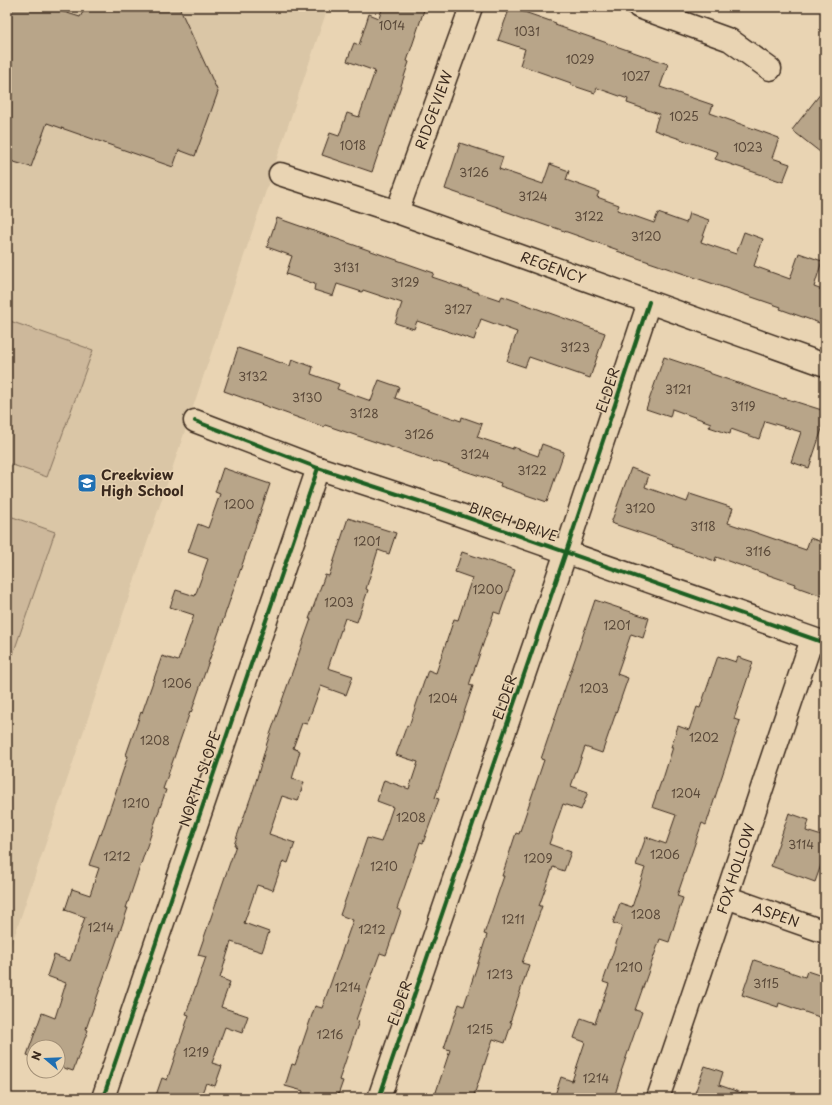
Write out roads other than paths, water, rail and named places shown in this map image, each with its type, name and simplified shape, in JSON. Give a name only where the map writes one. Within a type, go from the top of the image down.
[{"type":"street","name":"RIDGEVIEW","points":[[397,212],[471,7]]},
{"type":"street","points":[[639,7],[730,40],[770,69]]},
{"type":"street","name":"REGENCY","points":[[280,174],[397,212],[825,364]]},
{"type":"street","name":"ELDER","points":[[379,1098],[566,552],[649,302]]},
{"type":"street","name":"BIRCH DRIVE","points":[[195,421],[318,468],[443,509],[819,641]]},
{"type":"street","name":"NORTH SLOPE","points":[[103,1098],[318,468]]},
{"type":"street","name":"FOX HOLLOW","points":[[658,1098],[768,770],[819,641]]},
{"type":"street","name":"ASPEN","points":[[726,897],[825,932]]},
{"type":"place","name":"Creekview High School","points":[[87,483]]}]
